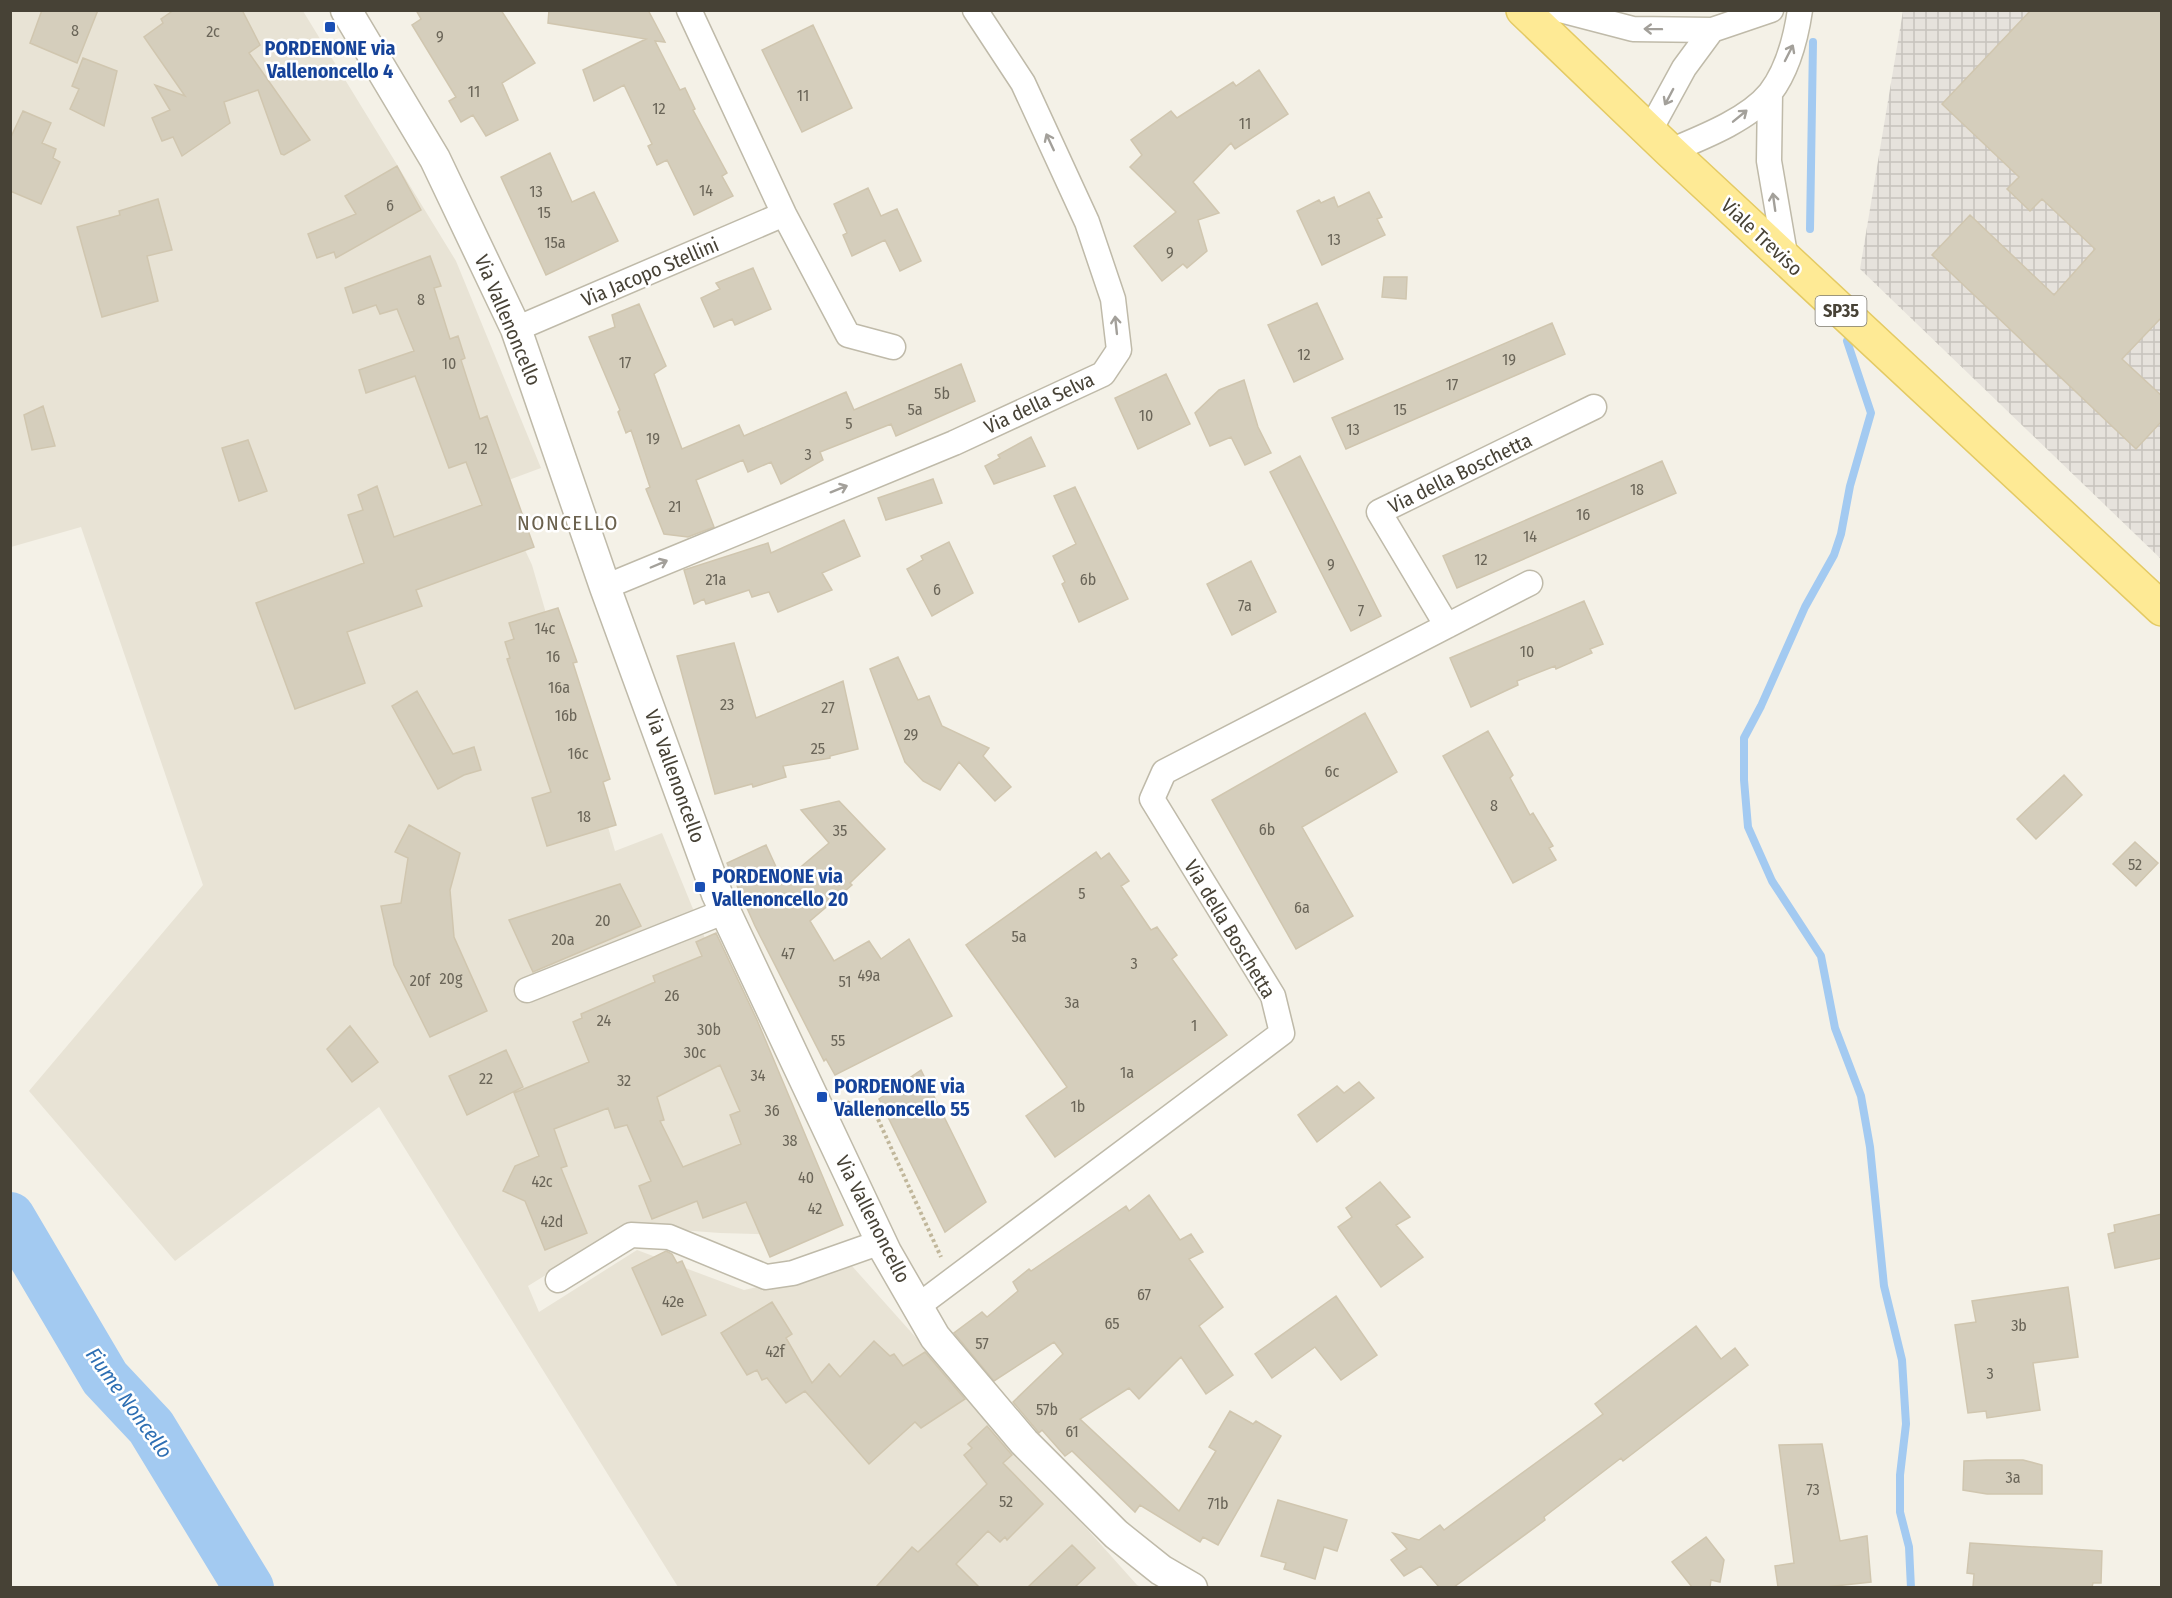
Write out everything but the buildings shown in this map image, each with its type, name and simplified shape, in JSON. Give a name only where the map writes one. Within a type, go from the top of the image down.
[{"type":"main road","name":"Viale Treviso","points":[[1523,10],[1660,142],[2162,609]]},
{"type":"street","name":"Via Vallenoncello","points":[[345,10],[435,159],[516,329],[605,587],[726,911],[881,1242],[935,1336],[1024,1442],[1116,1534],[1161,1570],[1192,1587]]},
{"type":"street","points":[[689,10],[784,214],[848,335],[893,347]]},
{"type":"street","name":"Via della Selva","points":[[605,587],[965,438],[1103,374],[1119,350],[1113,299],[1087,222],[1023,83],[975,10]]},
{"type":"street","points":[[1560,10],[1633,29],[1712,30],[1771,10]]},
{"type":"street","points":[[1660,142],[1728,126],[1770,93],[1795,43],[1800,10]]},
{"type":"street","points":[[1660,142],[1684,68],[1712,30]]},
{"type":"street","points":[[1770,93],[1769,161],[1786,260]]},
{"type":"street","name":"Via Jacopo Stellini","points":[[516,329],[784,214]]},
{"type":"street","name":"Via della Boschetta","points":[[1447,626],[1379,512],[1594,407]]},
{"type":"street","name":"Via della Boschetta","points":[[918,1306],[1282,1033],[1273,996],[1152,799],[1164,772],[1530,583]]},
{"type":"street","points":[[527,990],[726,911]]},
{"type":"street","points":[[558,1280],[631,1235],[669,1237],[766,1277],[794,1273],[881,1242]]},
{"type":"path","points":[[838,1099],[856,1104],[877,1117],[952,1280]]},
{"type":"shaded area","points":[[11,11],[303,11],[456,261],[541,468],[495,485],[532,565],[615,851],[662,833],[815,1208],[792,1235],[720,1233],[625,1226],[528,1286],[539,1312],[637,1250],[744,1290],[852,1266],[1141,1587],[678,1587],[379,1107],[175,1261],[29,1091],[203,885],[81,527],[11,547]]},
{"type":"shaded area","points":[[1903,11],[2161,11],[2161,559],[1860,269]]},
{"type":"waterway","points":[[1810,229],[1813,42]]},
{"type":"waterway","points":[[1847,341],[1871,413],[1850,486],[1841,534],[1834,555],[1805,607],[1761,706],[1744,738],[1744,780],[1748,827],[1772,881],[1821,956],[1835,1028],[1861,1096],[1870,1147],[1884,1286],[1902,1360],[1906,1424],[1900,1475],[1900,1512],[1909,1547],[1911,1588]]},
{"type":"waterway","name":"Fiume Noncello","points":[[10,1217],[105,1378],[151,1427],[249,1588]]},
{"type":"place","name":"PORDENONE via Vallenoncello 4","points":[[330,27]]},
{"type":"place","name":"PORDENONE via Vallenoncello 20","points":[[700,887]]},
{"type":"place","name":"PORDENONE via Vallenoncello 55","points":[[822,1097]]},
{"type":"district","name":"NONCELLO","points":[[568,523]]}]
